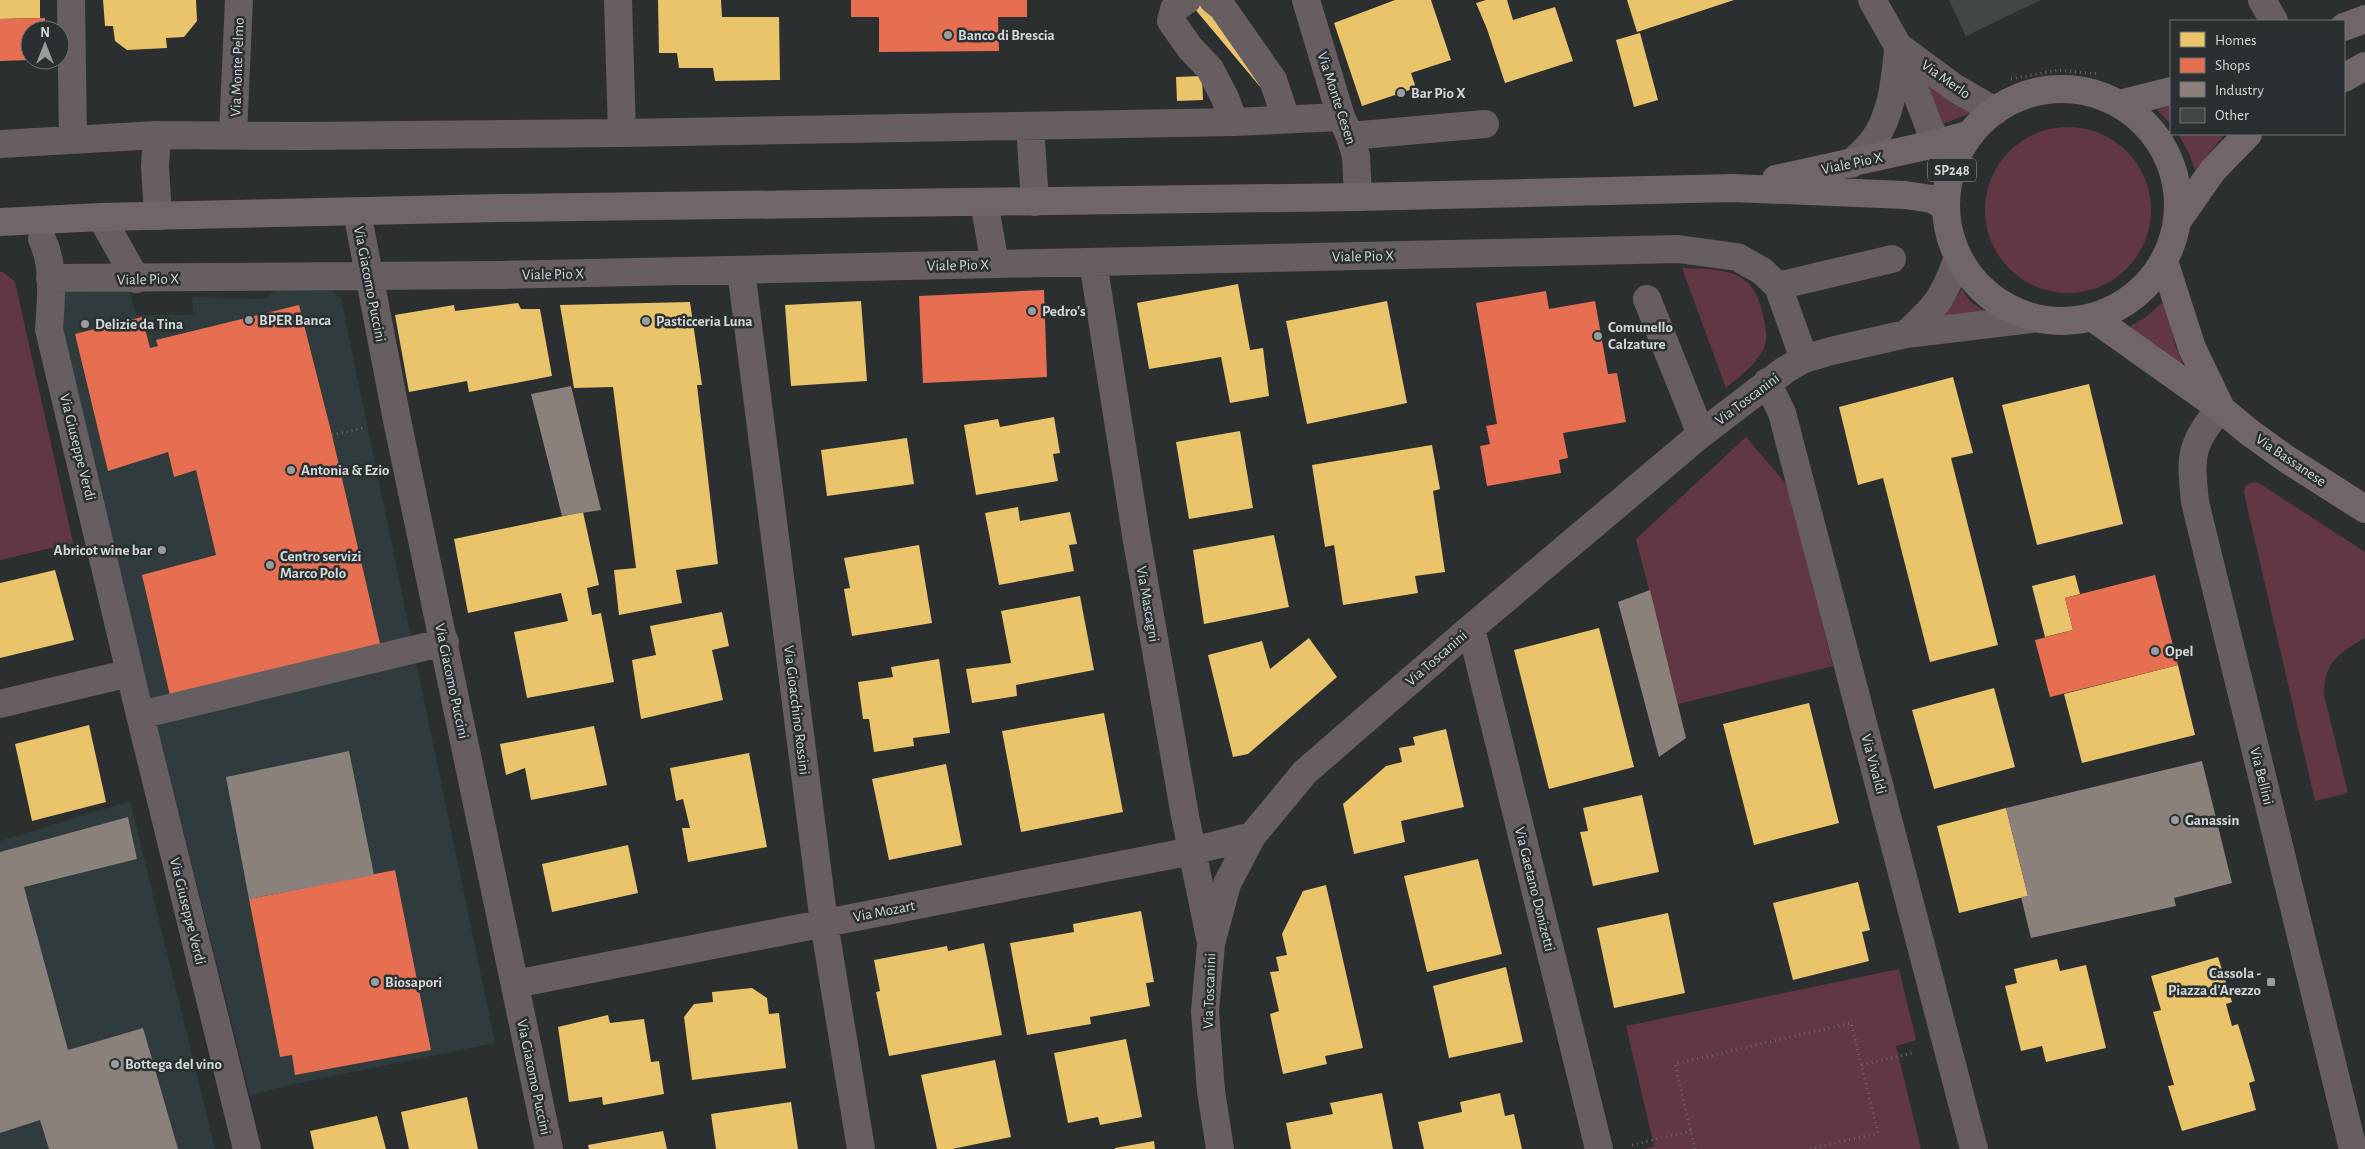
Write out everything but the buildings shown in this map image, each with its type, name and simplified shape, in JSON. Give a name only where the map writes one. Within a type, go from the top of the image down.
[{"type":"main road","points":[[2345,28],[2365,19]]},
{"type":"main road","points":[[2345,77],[2365,66]]},
{"type":"main road","name":"SP248","points":[[2056,90],[2078,91],[2099,96],[2119,104],[2146,125],[2166,154],[2177,185],[2178,220],[2173,241],[2164,262],[2145,286],[2121,305],[2092,318],[2058,322],[2032,319],[1998,303],[1975,282],[1958,257],[1949,233],[1946,207],[1948,183],[1947,151],[1971,134],[1995,111],[2014,100],[2035,93],[2056,90]]},
{"type":"main road","points":[[2119,104],[2170,90]]},
{"type":"main road","name":"SP248","points":[[2178,220],[2213,170],[2246,135]]},
{"type":"main road","name":"Viale Pio X","points":[[1733,188],[1851,164],[1947,151]]},
{"type":"main road","name":"Viale Pio X","points":[[0,222],[42,229],[101,217],[499,208],[1358,197],[1733,188],[1905,195],[1932,200],[1946,207]]},
{"type":"main road","name":"Via Bassanese","points":[[2164,262],[2192,348],[2220,408]]},
{"type":"main road","name":"Via Bassanese","points":[[2092,318],[2220,408],[2285,458],[2365,509]]},
{"type":"street","points":[[71,0],[74,138]]},
{"type":"street","name":"Via Monte Pelmo","points":[[233,134],[239,0]]},
{"type":"street","points":[[618,0],[622,133]]},
{"type":"street","points":[[1187,0],[1174,9],[1171,22],[1190,48],[1210,69],[1225,98],[1234,122]]},
{"type":"street","points":[[1213,0],[1222,7],[1273,80],[1286,118]]},
{"type":"street","name":"Via Monte Cesen","points":[[1306,0],[1358,165],[1358,197]]},
{"type":"street","points":[[1872,0],[1898,46],[1930,129],[1947,151]]},
{"type":"street","points":[[2262,0],[2273,20]]},
{"type":"street","points":[[1851,164],[1873,140],[1887,112],[1895,83],[1898,46]]},
{"type":"street","name":"Via Merlo","points":[[1898,46],[1955,88],[1995,111]]},
{"type":"street","points":[[0,144],[74,138],[156,135],[233,134],[301,136],[622,133],[1234,122],[1286,118],[1346,126],[1485,124]]},
{"type":"street","points":[[1030,126],[1034,202]]},
{"type":"street","points":[[156,135],[155,166],[158,216]]},
{"type":"street","points":[[984,202],[995,264]]},
{"type":"street","name":"Via Giacomo Puccini","points":[[357,212],[368,276],[549,1149]]},
{"type":"street","points":[[101,217],[136,279]]},
{"type":"street","points":[[42,229],[43,286],[49,329]]},
{"type":"street","name":"Via Giuseppe Verdi","points":[[42,229],[47,248],[50,278],[49,329],[140,715],[247,1149]]},
{"type":"street","name":"Viale Pio X","points":[[50,278],[136,279],[741,270],[1678,249],[1737,257],[1762,271],[1778,286],[1804,359]]},
{"type":"street","name":"Via Toscanini","points":[[1906,334],[1932,310],[1947,289],[1958,257]]},
{"type":"street","points":[[1778,286],[1892,260]]},
{"type":"street","name":"Via Mascagni","points":[[1093,262],[1137,541],[1192,851],[1211,944]]},
{"type":"street","name":"Via Gioacchino Rossini","points":[[741,270],[824,923],[861,1149]]},
{"type":"street","points":[[1647,298],[1701,434]]},
{"type":"street","name":"Via Toscanini","points":[[1220,1149],[1211,1091],[1205,1010],[1211,944],[1227,884],[1252,836],[1305,772],[1470,628],[1701,434],[1767,382],[1804,359],[1906,334],[2032,319]]},
{"type":"street","name":"Via Vivaldi","points":[[1767,382],[1782,413],[1974,1149]]},
{"type":"street","name":"Via Bellini","points":[[2220,408],[2200,433],[2194,451],[2192,469],[2195,502],[2354,1149]]},
{"type":"street","name":"Via Gaetano Donizetti","points":[[1470,628],[1599,1149]]},
{"type":"street","points":[[140,715],[445,642]]},
{"type":"street","points":[[0,704],[130,673]]},
{"type":"street","name":"Via Mozart","points":[[515,984],[1192,851],[1252,836]]},
{"type":"path","points":[[2006,80],[2058,70],[2101,75]]},
{"type":"path","points":[[1695,1149],[1675,1064],[1851,1023],[1878,1133],[1810,1149]]},
{"type":"path","points":[[1862,1065],[1915,1052]]},
{"type":"path","points":[[1627,1146],[1691,1130]]},
{"type":"shaded area","points":[[1924,77],[1946,96],[1971,113],[1943,124]]},
{"type":"shaded area","points":[[2170,105],[2170,123],[2157,110]]},
{"type":"shaded area","points":[[2068,127],[2092,131],[2107,137],[2132,158],[2141,171],[2147,186],[2151,210],[2147,234],[2141,249],[2120,274],[2107,283],[2092,289],[2068,293],[2044,289],[2029,283],[2004,262],[1995,249],[1989,234],[1985,210],[1989,186],[1995,171],[2016,146],[2029,137],[2044,131]]},
{"type":"shaded area","points":[[2179,135],[2224,135],[2195,170],[2189,153]]},
{"type":"shaded area","points":[[1682,268],[1712,269],[1736,275],[1746,281],[1754,290],[1760,303],[1766,331],[1765,346],[1751,366],[1726,388]]},
{"type":"shaded area","points":[[0,272],[3,272],[15,282],[73,543],[0,560]]},
{"type":"shaded area","points":[[278,286],[326,286],[341,299],[495,1043],[285,1086],[250,1096],[94,475],[56,297],[64,287],[129,289],[136,315],[193,315],[192,297],[267,299]]},
{"type":"shaded area","points":[[1962,289],[1970,301],[1988,314],[1931,324],[1950,307]]},
{"type":"shaded area","points":[[2165,300],[2175,344],[2188,376],[2124,330],[2147,316]]},
{"type":"shaded area","points":[[1746,437],[1787,485],[1833,666],[1678,704],[1636,539]]},
{"type":"shaded area","points":[[2253,482],[2259,483],[2365,552],[2365,638],[2334,660],[2327,675],[2324,695],[2348,793],[2315,801],[2244,493],[2245,486]]},
{"type":"shaded area","points":[[130,801],[215,1149],[0,1149],[0,841]]},
{"type":"shaded area","points":[[1899,969],[1916,1040],[1896,1046],[1921,1149],[1644,1149],[1654,1146],[1626,1026]]},
{"type":"place","name":"Banco di Brescia","points":[[948,35]]},
{"type":"place","name":"Bar Pio X","points":[[1401,93]]},
{"type":"place","name":"Pedro's","points":[[1032,311]]},
{"type":"place","name":"BPER Banca","points":[[249,320]]},
{"type":"place","name":"Pasticceria Luna","points":[[646,321]]},
{"type":"place","name":"Delizie da Tina","points":[[85,324]]},
{"type":"place","name":"Comunello Calzature","points":[[1598,336]]},
{"type":"place","name":"Antonia & Ezio","points":[[291,470]]},
{"type":"place","name":"Abricot wine bar","points":[[162,550]]},
{"type":"place","name":"Centro servizi Marco Polo","points":[[270,565]]},
{"type":"place","name":"Opel","points":[[2155,651]]},
{"type":"place","name":"Ganassin","points":[[2175,820]]},
{"type":"place","name":"Biosapori","points":[[375,982]]},
{"type":"place","name":"Cassola - Piazza d'Arezzo","points":[[2271,982]]},
{"type":"place","name":"Bottega del vino","points":[[115,1064]]}]
